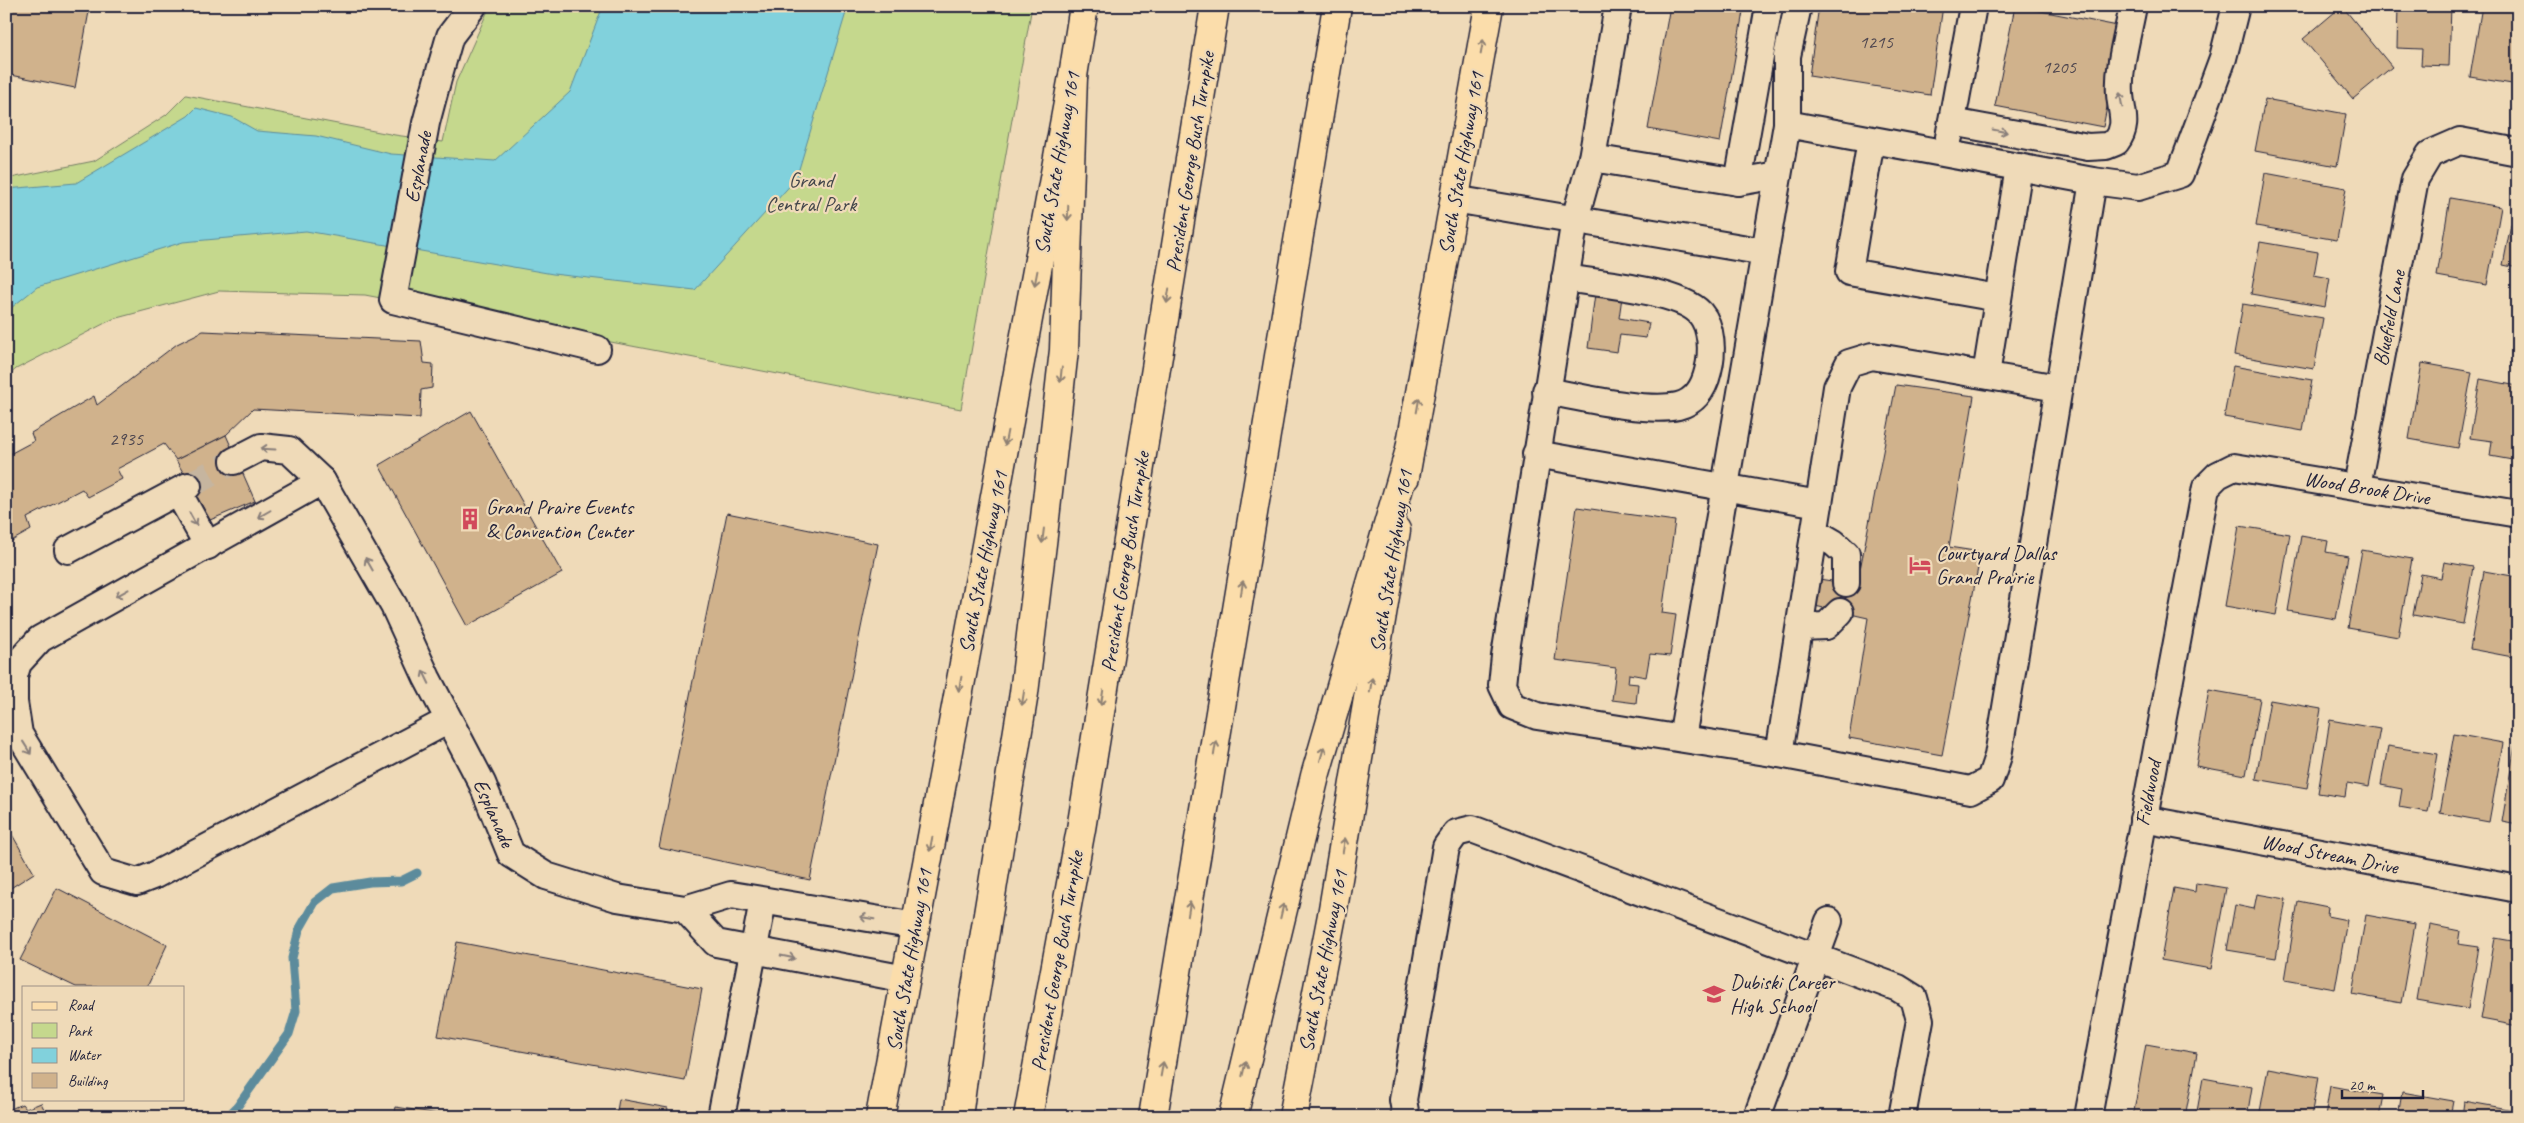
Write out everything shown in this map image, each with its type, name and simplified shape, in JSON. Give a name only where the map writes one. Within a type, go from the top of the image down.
[{"type":"main road","name":"South State Highway 161","points":[[880,1117],[1073,76],[1084,6]]},
{"type":"main road","name":"President George Bush Turnpike","points":[[1028,1117],[1081,829],[1216,6]]},
{"type":"main road","points":[[1153,1117],[1337,6]]},
{"type":"main road","name":"South State Highway 161","points":[[1294,1117],[1332,915],[1409,453],[1489,6]]},
{"type":"main road","points":[[958,1117],[972,1015],[1024,693],[1064,350],[1073,76]]},
{"type":"main road","points":[[1233,1117],[1315,776],[1409,453]]},
{"type":"street","name":"Esplanade","points":[[446,6],[450,36],[426,123],[393,300],[597,349]]},
{"type":"street","name":"Esplanade","points":[[450,36],[474,6]]},
{"type":"street","points":[[1618,6],[1592,158],[1575,220],[1546,391],[1505,656],[1502,685],[1512,706],[1537,716],[1779,754],[1971,790],[1990,780],[1998,756],[2093,181]]},
{"type":"street","points":[[1738,182],[1769,6]]},
{"type":"street","points":[[1682,738],[1787,124],[1787,56],[1798,6]]},
{"type":"street","points":[[1946,153],[1973,6]]},
{"type":"street","points":[[1952,122],[2088,147],[2106,146],[2116,142],[2125,123],[2120,94],[2121,72],[2134,6]]},
{"type":"street","points":[[1787,124],[2093,181],[2138,187],[2180,174],[2220,66],[2236,6]]},
{"type":"street","points":[[1871,140],[1849,272],[1998,298]]},
{"type":"street","name":"Bluefield Lane","points":[[2357,486],[2415,179],[2430,154],[2460,141],[2518,152]]},
{"type":"street","points":[[1592,158],[1738,182],[1778,174]]},
{"type":"street","points":[[1986,375],[2019,167]]},
{"type":"street","points":[[1454,199],[1765,252]]},
{"type":"street","points":[[1546,391],[1632,406],[1676,406],[1690,402],[1696,396],[1701,390],[1709,370],[1711,346],[1708,324],[1699,312],[1685,302],[1636,289],[1565,278]]},
{"type":"street","points":[[1779,754],[1815,532],[1836,387],[1849,363],[1872,356],[2058,388]]},
{"type":"street","name":"Esplanade","points":[[234,461],[261,447],[289,450],[322,481],[394,606],[449,720],[482,783],[511,854],[546,876],[618,898],[685,909]]},
{"type":"street","points":[[1536,454],[1819,504]]},
{"type":"street","name":"Wood Brook Drive","points":[[2218,475],[2234,467],[2518,514]]},
{"type":"street","name":"Fieldwood","points":[[2088,1117],[2206,487],[2218,475]]},
{"type":"street","points":[[322,481],[40,639],[18,663],[14,676],[14,702],[19,734],[103,872],[137,882],[155,875],[449,720]]},
{"type":"street","points":[[68,550],[183,489],[208,546]]},
{"type":"street","points":[[1815,532],[1834,543],[1846,554],[1846,584]]},
{"type":"street","points":[[1800,627],[1826,626],[1840,612]]},
{"type":"street","name":"Wood Stream Drive","points":[[2143,819],[2518,889]]},
{"type":"street","points":[[1406,1117],[1403,1100],[1446,847],[1456,833],[1472,829],[1816,959],[1898,988],[1914,998],[1920,1020],[1902,1117]]},
{"type":"street","points":[[906,979],[716,943],[685,909],[731,896],[916,926]]},
{"type":"street","points":[[721,1117],[763,901]]},
{"type":"street","points":[[1757,1117],[1829,921]]},
{"type":"green space","name":"Grand Central Park","points":[[490,6],[1032,6],[961,409],[365,295],[219,291],[113,319],[16,369],[6,378],[6,179],[94,161],[166,115],[186,95],[395,135],[443,142],[456,82]]},
{"type":"water","points":[[603,6],[848,6],[796,179],[695,290],[553,274],[306,231],[183,242],[37,287],[6,312],[6,189],[76,183],[188,116],[196,108],[232,117],[257,131],[316,136],[391,154],[495,161],[570,92]]},
{"type":"building","points":[[6,6],[90,6],[75,88],[6,74]]},
{"type":"building","points":[[1670,6],[1744,6],[1720,142],[1648,129]]},
{"type":"building","points":[[1819,6],[1943,6],[1930,95],[1809,76]]},
{"type":"building","points":[[2015,6],[2123,27],[2103,127],[1995,106]]},
{"type":"building","points":[[2342,6],[2392,67],[2353,99],[2303,39]]},
{"type":"building","points":[[2398,6],[2451,6],[2449,66],[2421,65],[2422,49],[2397,48]]},
{"type":"building","points":[[2482,6],[2518,6],[2518,85],[2470,77]]},
{"type":"building","points":[[2265,99],[2346,114],[2337,166],[2255,151]]},
{"type":"building","points":[[2265,173],[2346,188],[2337,240],[2256,226]]},
{"type":"building","points":[[2450,198],[2501,207],[2487,285],[2437,276]]},
{"type":"building","points":[[2511,224],[2518,225],[2518,268],[2503,265]]},
{"type":"building","points":[[2260,242],[2318,252],[2314,275],[2330,278],[2325,307],[2251,294]]},
{"type":"building","points":[[1596,286],[1623,290],[1619,318],[1649,323],[1646,338],[1620,335],[1617,352],[1588,348]]},
{"type":"building","points":[[2243,304],[2323,318],[2314,369],[2234,355]]},
{"type":"building","points":[[203,331],[421,341],[424,363],[433,364],[432,388],[421,390],[420,418],[253,409],[226,435],[176,460],[164,444],[117,469],[122,479],[88,497],[82,489],[27,518],[31,530],[6,544],[6,456],[34,441],[31,433],[94,396],[97,405],[177,344]]},
{"type":"building","points":[[2422,363],[2472,372],[2458,448],[2409,439]]},
{"type":"building","points":[[2233,366],[2312,380],[2303,431],[2224,417]]},
{"type":"building","points":[[2480,379],[2518,386],[2518,461],[2490,456],[2492,441],[2470,438]]},
{"type":"building","name":"Courtyard Dallas Grand Prairie","points":[[1896,385],[1974,396],[1949,547],[1981,552],[1942,755],[1849,738],[1868,618],[1815,606],[1819,579],[1857,585]]},
{"type":"building","name":"Grand Praire Events & Convention Center","points":[[471,411],[562,573],[467,626],[379,465]]},
{"type":"building","points":[[226,435],[255,501],[210,520],[176,460]]},
{"type":"building","points":[[1577,507],[1675,521],[1662,613],[1676,615],[1670,656],[1650,654],[1646,677],[1629,674],[1628,683],[1638,684],[1636,703],[1612,700],[1616,668],[1555,660]]},
{"type":"building","points":[[727,513],[878,544],[810,880],[659,848]]},
{"type":"building","points":[[2239,526],[2290,534],[2276,615],[2225,606]]},
{"type":"building","points":[[2301,536],[2328,541],[2326,552],[2348,556],[2336,619],[2288,611]]},
{"type":"building","points":[[2362,550],[2412,559],[2398,637],[2348,628]]},
{"type":"building","points":[[2444,562],[2473,567],[2463,624],[2413,615],[2421,574],[2441,578]]},
{"type":"building","points":[[2484,571],[2518,577],[2518,658],[2470,649]]},
{"type":"building","points":[[2209,690],[2260,699],[2246,775],[2196,766]]},
{"type":"building","points":[[2270,700],[2321,709],[2307,788],[2256,779]]},
{"type":"building","points":[[2330,720],[2380,729],[2369,787],[2347,783],[2345,797],[2318,793]]},
{"type":"building","points":[[2454,734],[2503,743],[2489,822],[2440,813]]},
{"type":"building","points":[[2515,745],[2518,746],[2518,825],[2502,822]]},
{"type":"building","points":[[2388,746],[2438,754],[2428,812],[2399,807],[2402,789],[2381,785]]},
{"type":"building","points":[[6,824],[34,873],[6,891]]},
{"type":"building","points":[[2196,883],[2226,888],[2211,969],[2161,960],[2174,888],[2195,892]]},
{"type":"building","points":[[57,888],[167,945],[147,986],[74,986],[20,960]]},
{"type":"building","points":[[2257,894],[2286,899],[2276,958],[2227,950],[2235,905],[2254,909]]},
{"type":"building","points":[[2298,901],[2328,907],[2327,916],[2347,920],[2335,989],[2285,980]]},
{"type":"building","points":[[2366,915],[2415,924],[2401,1003],[2352,994]]},
{"type":"building","points":[[2430,925],[2460,931],[2458,944],[2479,947],[2468,1009],[2417,1000]]},
{"type":"building","points":[[2495,938],[2518,942],[2518,1026],[2481,1019]]},
{"type":"building","points":[[457,942],[702,989],[685,1081],[438,1036]]},
{"type":"building","points":[[2146,1044],[2197,1053],[2185,1117],[2133,1117]]},
{"type":"building","points":[[2268,1068],[2318,1077],[2311,1117],[2259,1117]]},
{"type":"building","points":[[2203,1078],[2252,1087],[2247,1117],[2196,1117]]},
{"type":"building","points":[[2330,1086],[2383,1095],[2379,1117],[2325,1117]]},
{"type":"building","points":[[2402,1092],[2453,1101],[2450,1117],[2398,1117]]},
{"type":"building","points":[[619,1099],[668,1108],[666,1117],[616,1117]]},
{"type":"building","points":[[2464,1101],[2514,1110],[2512,1117],[2462,1117]]},
{"type":"building","points":[[41,1103],[48,1117],[6,1117],[6,1111],[22,1104],[26,1109]]},
{"type":"building","points":[[396,1107],[457,1117],[394,1117]]},
{"type":"waterway","points":[[227,1117],[237,1107],[289,1034],[296,1011],[292,958],[299,930],[315,902],[333,888],[370,882],[401,881],[417,873]]},
{"type":"tunnel","points":[[188,486],[234,461]]},
{"type":"place","name":"Grand Praire Events & Convention Center","points":[[470,519]]},
{"type":"place","name":"Courtyard Dallas Grand Prairie","points":[[1920,565]]},
{"type":"place","name":"Dubiski Career High School","points":[[1714,994]]}]
